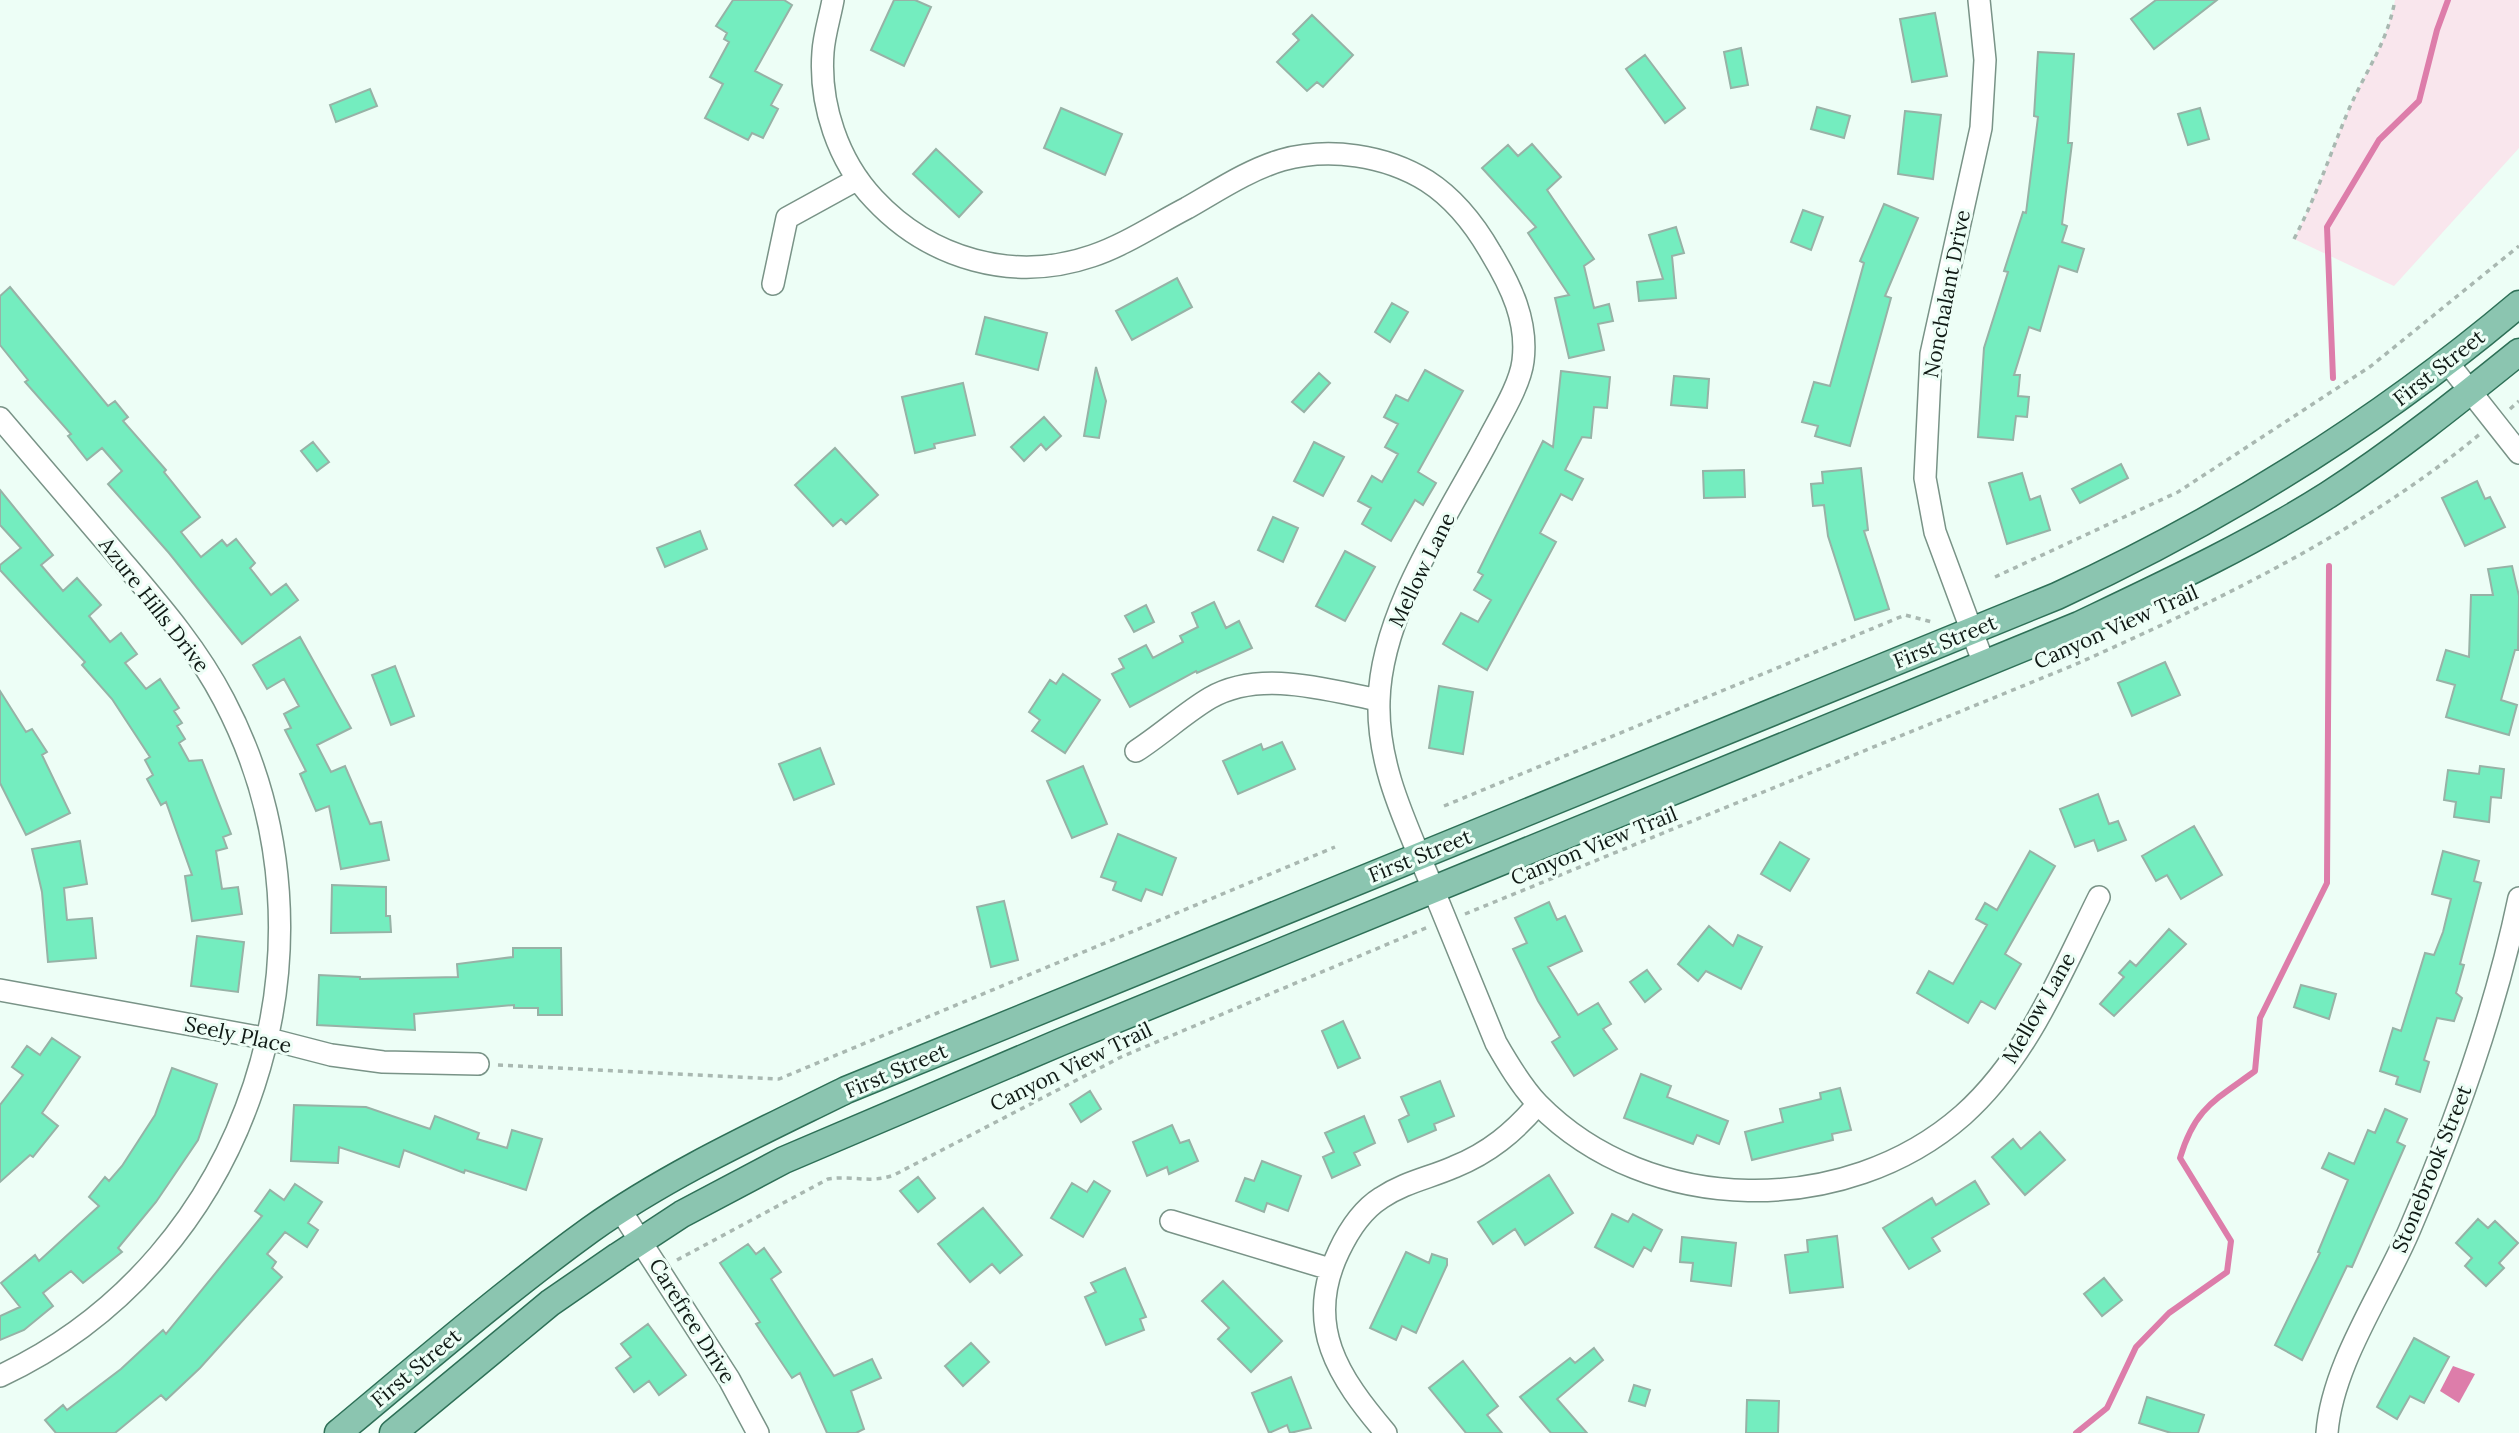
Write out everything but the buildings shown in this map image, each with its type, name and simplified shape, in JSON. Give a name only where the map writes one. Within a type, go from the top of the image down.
[{"type":"main road","name":"First Street","points":[[338,1433],[492,1305],[621,1211],[739,1142],[846,1090],[2057,596],[2195,528],[2300,467],[2362,426],[2448,363],[2519,304]]},
{"type":"main road","name":"First Street","points":[[393,1433],[550,1303],[682,1214],[784,1160],[1049,1047],[2079,625],[2163,586],[2306,507],[2432,423],[2519,352]]},
{"type":"street","name":"Mellow Lane","points":[[834,0],[823,50],[823,83],[837,140],[858,179],[889,215],[915,235],[969,260],[995,265],[1044,267],[1091,257],[1121,244],[1256,170],[1309,155],[1350,155],[1391,164],[1428,182],[1462,211],[1507,277],[1520,316],[1523,363],[1503,411],[1397,613],[1384,653],[1379,700],[1386,769],[1496,1043],[1513,1073],[1538,1104],[1572,1132],[1608,1154],[1647,1172],[1691,1185],[1732,1191],[1773,1191],[1820,1185],[1864,1173],[1934,1137],[1995,1083],[2031,1031],[2099,897]]},
{"type":"street","name":"Nonchalant Drive","points":[[1979,0],[1985,60],[1981,128],[1931,354],[1925,478],[1935,533],[1984,664]]},
{"type":"street","points":[[773,284],[787,218],[858,179]]},
{"type":"street","points":[[2448,363],[2472,390],[2519,453]]},
{"type":"street","name":"Azure Hills Drive","points":[[0,418],[170,619],[218,689],[244,743],[262,794],[279,890],[279,966],[269,1039],[247,1110],[217,1173],[182,1227],[136,1281],[83,1326],[24,1365],[0,1376]]},
{"type":"street","points":[[1136,751],[1211,698],[1241,688],[1297,684],[1379,700]]},
{"type":"street","name":"Stonebrook Street","points":[[2327,1433],[2328,1416],[2342,1371],[2394,1264],[2463,1094],[2490,1012],[2519,898]]},
{"type":"street","name":"Seely Place","points":[[0,990],[269,1039],[331,1055],[383,1062],[478,1064]]},
{"type":"street","points":[[1386,1433],[1353,1394],[1335,1364],[1324,1317],[1330,1269],[1349,1230],[1378,1199],[1409,1181],[1453,1168],[1484,1153],[1513,1132],[1538,1104]]},
{"type":"street","name":"Carefree Drive","points":[[621,1211],[729,1379],[758,1433]]},
{"type":"street","points":[[1171,1221],[1330,1269]]},
{"type":"path","points":[[2294,239],[2316,197],[2349,108],[2380,51],[2395,0]]},
{"type":"path","points":[[1995,577],[2178,492],[2371,366],[2519,246]]},
{"type":"path","name":"Canyon View Trail","points":[[660,1270],[748,1219],[828,1179],[845,1177],[877,1181],[894,1175],[1121,1057],[1446,920],[1940,720],[2165,624],[2312,548],[2463,448],[2519,401]]},
{"type":"path","points":[[1444,806],[1905,615],[1971,631]]},
{"type":"path","points":[[478,1064],[779,1079],[1335,847]]},
{"type":"shaded area","points":[[2395,0],[2519,0],[2519,148],[2394,286],[2294,239],[2349,109],[2387,30]]},
{"type":"shaded area","points":[[2453,1366],[2475,1374],[2459,1403],[2440,1391]]},
{"type":"waterway","points":[[2333,378],[2327,227],[2379,140],[2419,101],[2437,30],[2448,0]]},
{"type":"waterway","points":[[2076,1433],[2107,1408],[2136,1347],[2169,1313],[2227,1272],[2231,1241],[2180,1158],[2200,1116],[2217,1099],[2255,1071],[2260,1018],[2327,883],[2329,566]]}]
